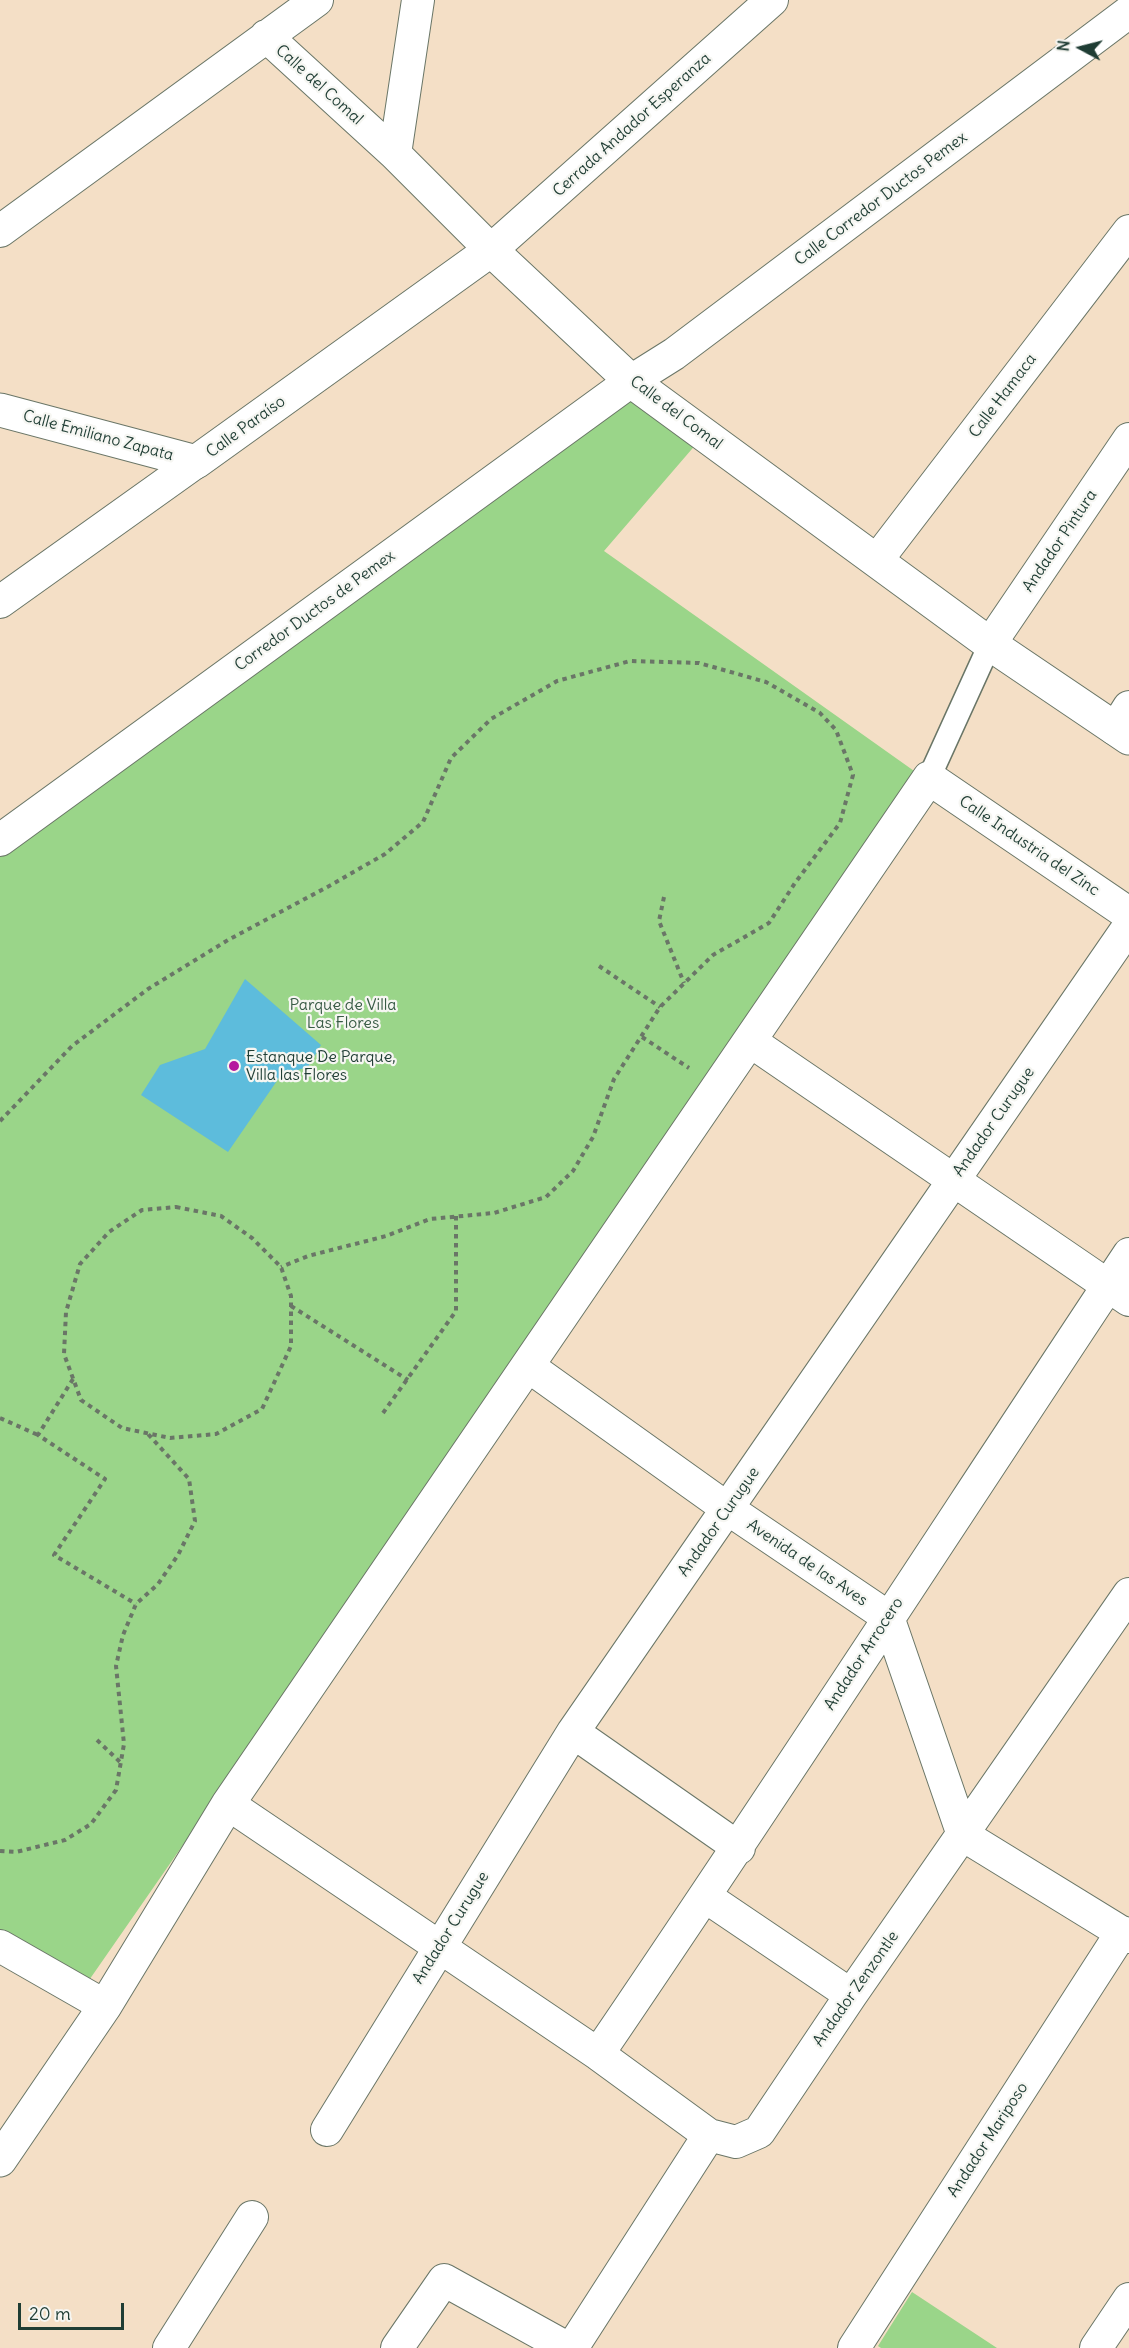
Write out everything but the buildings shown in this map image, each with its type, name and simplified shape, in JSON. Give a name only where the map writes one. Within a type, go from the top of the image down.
[{"type":"street","points":[[0,231],[317,0]]},
{"type":"street","points":[[395,154],[418,0]]},
{"type":"street","name":"Cerrada Andador Esperanza","points":[[491,250],[772,0]]},
{"type":"street","name":"Calle Corredor Ductos Pemex","points":[[631,381],[674,354],[1129,12]]},
{"type":"street","name":"Calle del Comal","points":[[266,36],[395,154],[491,250],[631,381],[990,644],[1124,725]]},
{"type":"street","name":"Calle Hamaca","points":[[877,560],[1129,231]]},
{"type":"street","name":"Calle Paraíso","points":[[0,602],[491,250]]},
{"type":"street","name":"Corredor Ductos de Pemex","points":[[0,840],[631,381]]},
{"type":"street","name":"Calle Emiliano Zapata","points":[[0,410],[196,462]]},
{"type":"street","name":"Andador Pintura","points":[[990,644],[1129,439]]},
{"type":"street","points":[[0,2160],[105,2006],[228,1804],[929,778],[990,644]]},
{"type":"street","name":"Calle Industria del Zinc","points":[[929,778],[1129,914]]},
{"type":"street","name":"Andador Curugue","points":[[327,2130],[573,1732],[1129,926]]},
{"type":"street","points":[[750,1041],[1119,1292]]},
{"type":"street","name":"Andador Arrocero","points":[[598,2054],[739,1848],[888,1617],[1119,1292],[1129,1254]]},
{"type":"street","name":"Avenida de las Aves","points":[[528,1365],[728,1509],[888,1617]]},
{"type":"street","name":"Andador Zenzontle","points":[[709,2135],[736,2142],[759,2132],[851,1995],[1129,1594]]},
{"type":"street","points":[[888,1617],[963,1835],[1126,1934]]},
{"type":"street","points":[[573,1732],[739,1848]]},
{"type":"street","points":[[228,1804],[598,2054],[709,2135],[569,2348],[444,2280],[397,2348]]},
{"type":"street","points":[[705,1897],[851,1995]]},
{"type":"street","name":"Andador Mariposo","points":[[854,2348],[1126,1934]]},
{"type":"street","points":[[0,1946],[105,2006]]},
{"type":"street","points":[[169,2348],[252,2217]]},
{"type":"street","points":[[1096,2348],[1129,2299]]},
{"type":"path","points":[[0,1121],[72,1046],[148,989],[228,940],[385,854],[423,822],[451,758],[491,719],[557,681],[630,661],[699,663],[766,682],[820,713],[836,730],[853,775],[840,823],[795,883],[769,923],[713,955],[660,1007],[614,1080],[593,1137],[573,1171],[546,1197],[494,1213],[430,1219],[386,1236],[308,1256],[281,1267]]},
{"type":"path","points":[[664,897],[659,921],[684,983]]},
{"type":"path","points":[[599,966],[660,1007]]},
{"type":"path","points":[[642,1037],[718,1087]]},
{"type":"path","points":[[176,1207],[221,1216],[252,1238],[281,1267],[291,1296],[291,1346],[262,1409],[216,1434],[170,1438],[122,1428],[81,1400],[64,1354],[66,1312],[80,1264],[109,1232],[142,1210],[176,1207]]},
{"type":"path","points":[[383,1413],[456,1311],[456,1216]]},
{"type":"path","points":[[291,1305],[408,1380]]},
{"type":"path","points":[[38,1435],[73,1378]]},
{"type":"path","points":[[0,1419],[38,1435],[105,1479],[54,1555],[136,1604]]},
{"type":"path","points":[[0,1851],[16,1852],[65,1840],[91,1824],[116,1790],[124,1744],[116,1666],[123,1635],[136,1604],[158,1584],[178,1555],[195,1521],[189,1479],[148,1433]]},
{"type":"path","points":[[97,1740],[121,1762]]},
{"type":"green space","name":"Parque de Villa Las Flores","points":[[631,381],[704,435],[604,551],[924,778],[85,1986],[0,1942],[0,840]]},
{"type":"green space","points":[[912,2292],[997,2348],[881,2348],[878,2346]]},
{"type":"water","name":"Estanque De Parque, Villa las Flores","points":[[245,979],[321,1045],[308,1067],[281,1075],[228,1152],[141,1095],[160,1065],[205,1049]]},
{"type":"place","name":"Estanque De Parque, Villa las Flores","points":[[234,1066]]}]
